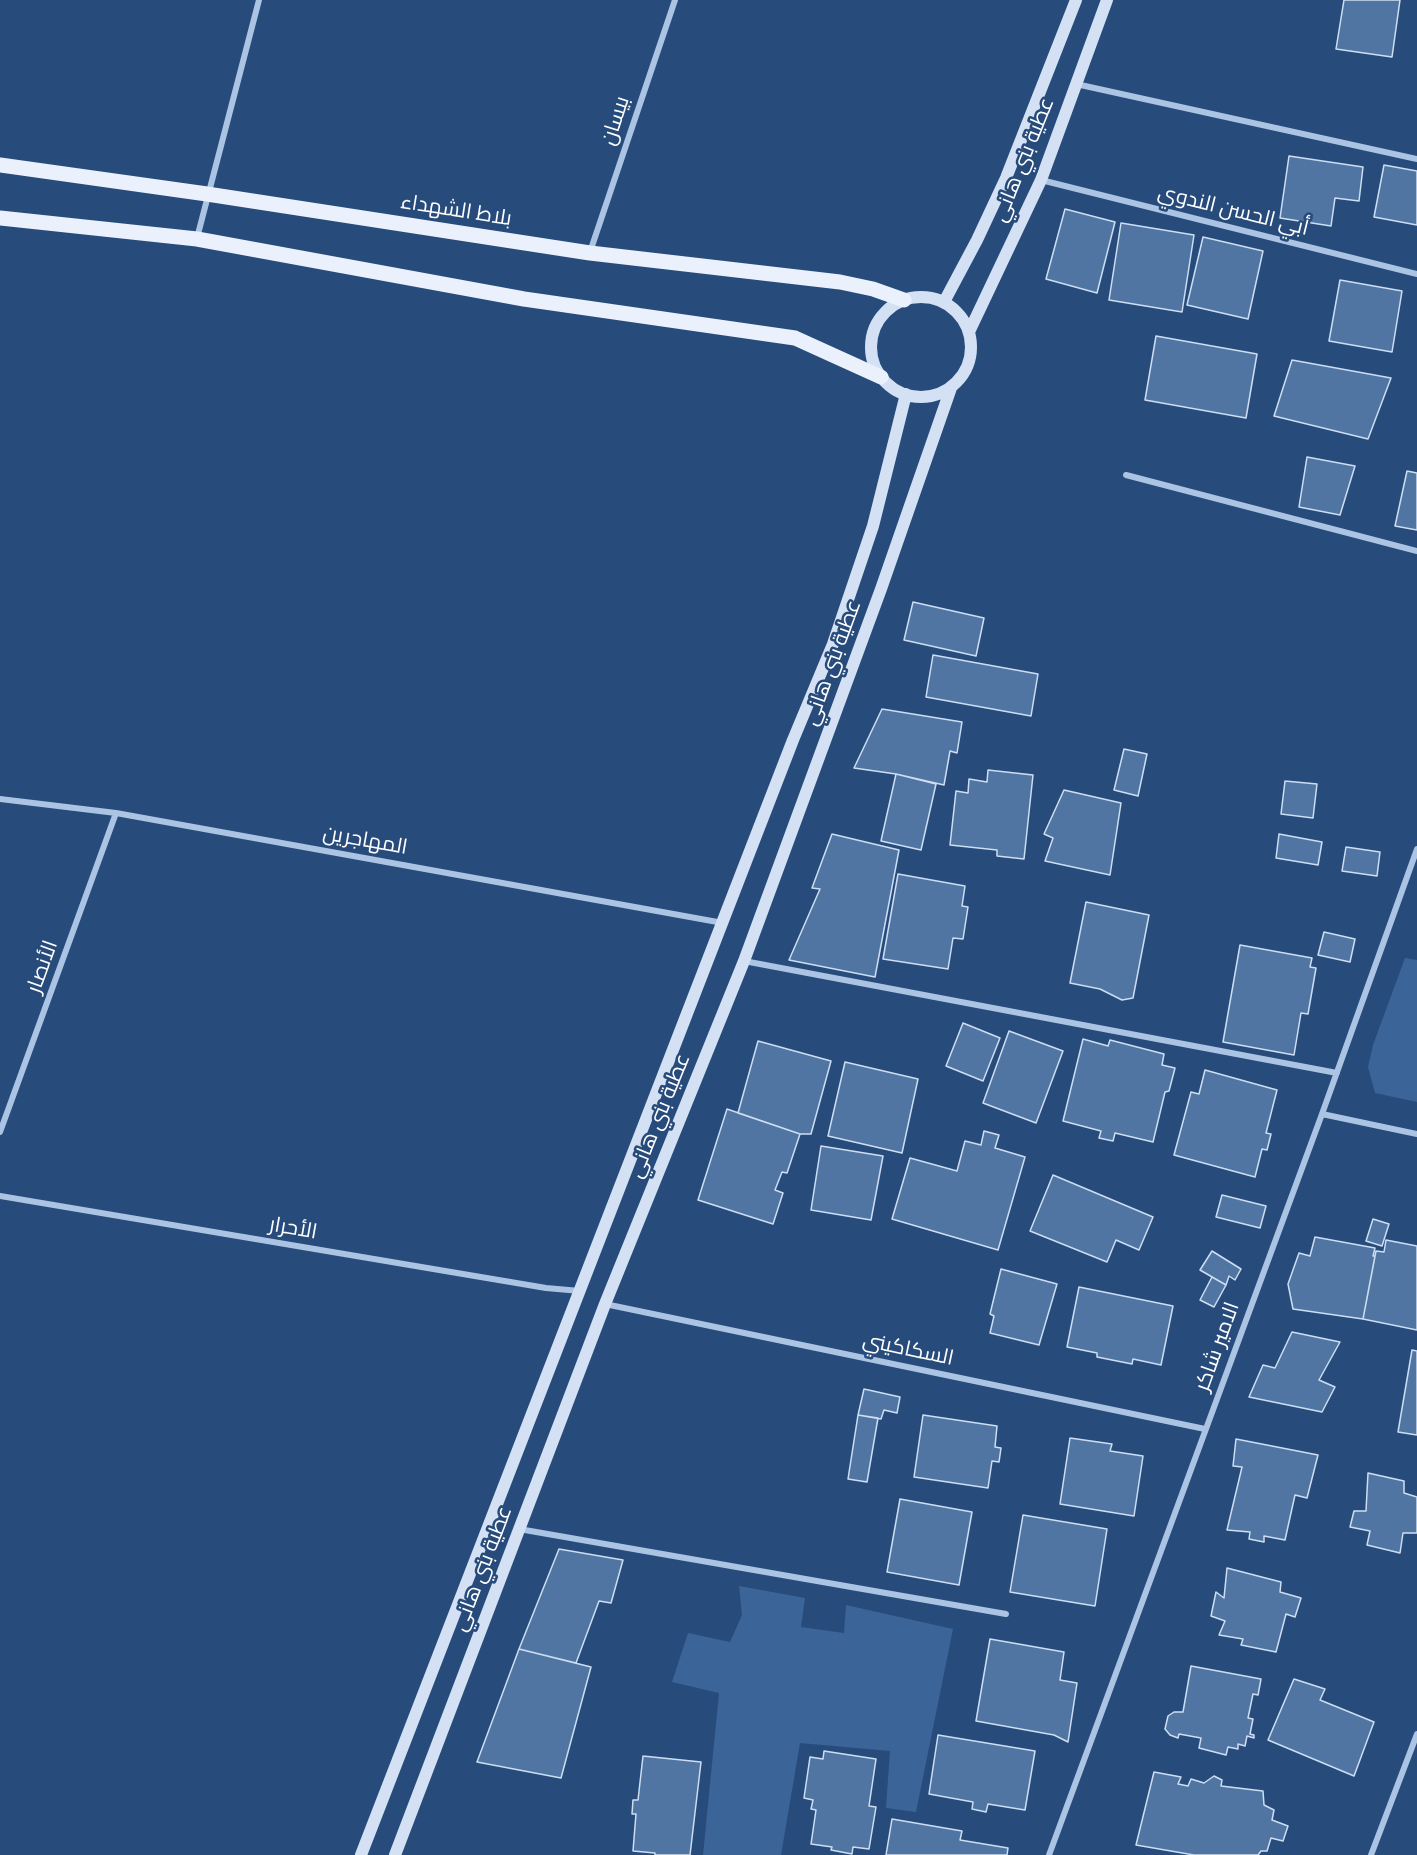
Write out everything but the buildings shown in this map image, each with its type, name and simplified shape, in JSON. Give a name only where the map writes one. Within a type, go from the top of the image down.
[{"type":"main road","points":[[944,302],[1006,178],[1076,0]]},
{"type":"main road","name":"عطية بني هاني","points":[[969,332],[1041,180],[1107,0]]},
{"type":"main road","name":"بلاط الشهداء","points":[[0,165],[207,194],[590,253],[840,282],[873,289],[904,300]]},
{"type":"main road","points":[[0,218],[197,239],[524,299],[795,338],[881,377]]},
{"type":"main road","points":[[924,297],[944,302],[955,310],[969,332],[971,348],[969,364],[961,378],[951,388],[934,396],[918,397],[890,387],[873,363],[871,348],[873,333],[879,319],[890,307],[904,300],[924,297]]},
{"type":"main road","name":"عطية بني هاني","points":[[395,1855],[605,1304],[744,961],[881,589],[951,388]]},
{"type":"main road","points":[[361,1855],[793,740],[837,633],[873,526],[906,394]]},
{"type":"street","points":[[197,239],[207,194],[260,0]]},
{"type":"street","name":"بيسان","points":[[590,253],[675,0]]},
{"type":"street","points":[[1076,84],[1417,159]]},
{"type":"street","name":"أبي الحسن الندوي","points":[[1041,180],[1417,274]]},
{"type":"street","points":[[1126,475],[1417,551]]},
{"type":"street","name":"المهاجرين","points":[[0,799],[116,813],[723,923]]},
{"type":"street","name":"الأنصار","points":[[0,1132],[116,813]]},
{"type":"street","name":"الامير شاكر","points":[[1049,1855],[1337,1073],[1417,849]]},
{"type":"street","points":[[744,961],[1337,1073]]},
{"type":"street","points":[[1322,1114],[1417,1134]]},
{"type":"street","name":"الأحرار","points":[[0,1196],[546,1288],[580,1291]]},
{"type":"street","name":"السكاكيني","points":[[605,1304],[1205,1428]]},
{"type":"street","points":[[519,1529],[1006,1614]]},
{"type":"street","points":[[1371,1855],[1417,1734]]},
{"type":"shaded area","points":[[1405,958],[1417,960],[1417,1102],[1375,1093],[1368,1067],[1373,1045]]},
{"type":"shaded area","points":[[739,1586],[805,1598],[801,1627],[844,1633],[846,1605],[953,1629],[916,1812],[886,1808],[890,1751],[800,1743],[781,1855],[703,1855],[719,1693],[672,1682],[688,1633],[730,1642],[742,1615]]}]
